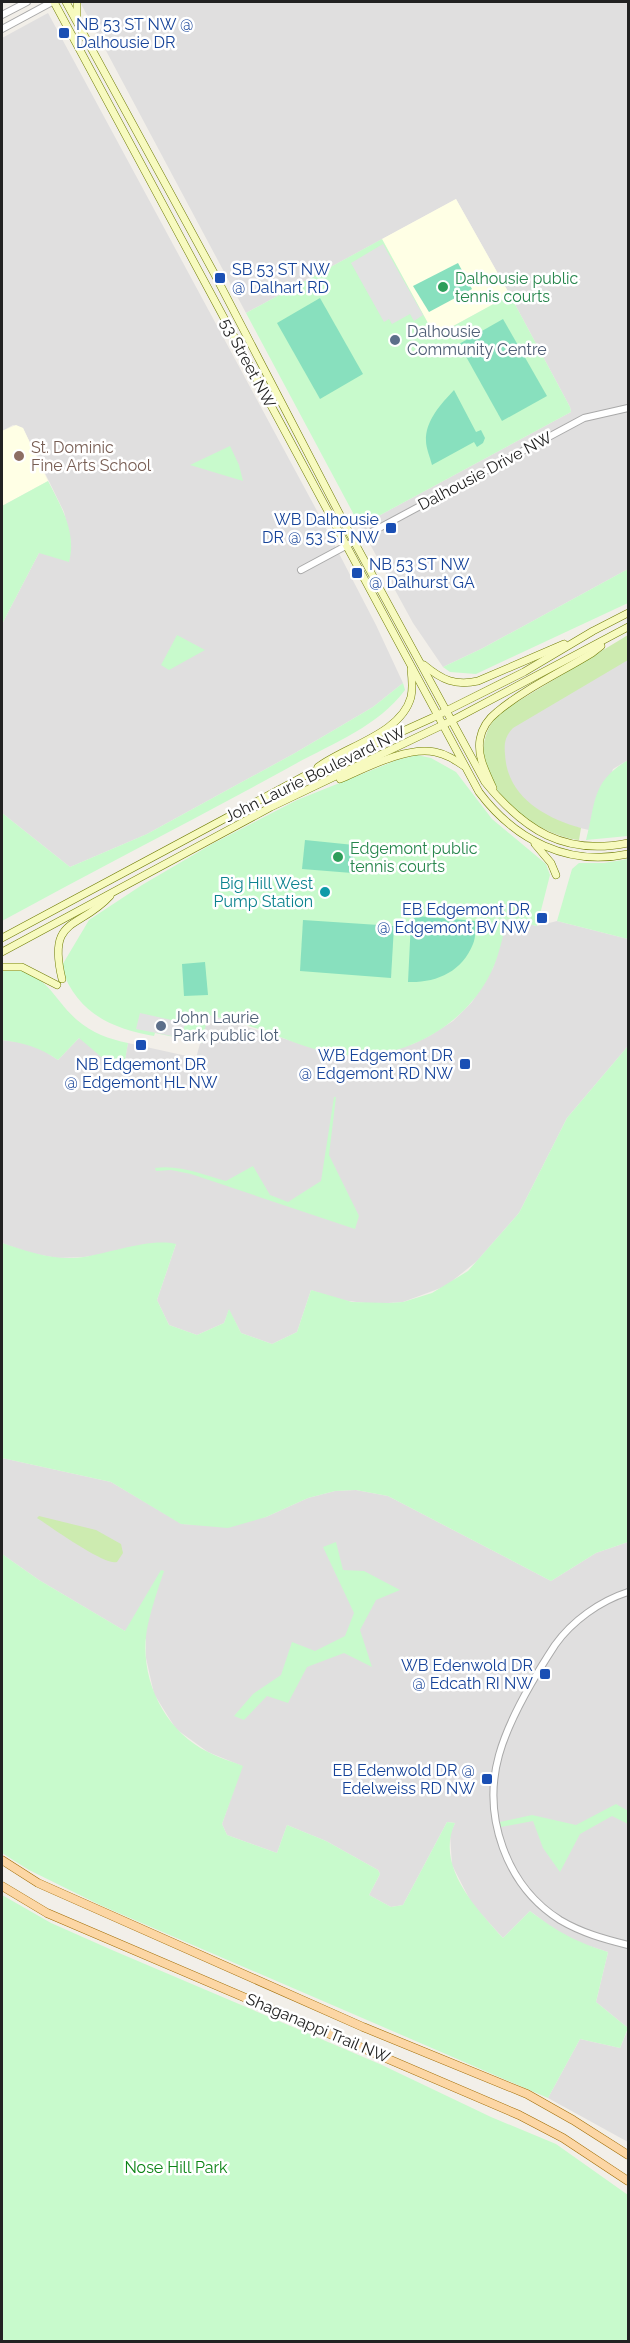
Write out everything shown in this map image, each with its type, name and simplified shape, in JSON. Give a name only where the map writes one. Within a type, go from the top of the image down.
[{"type":"main road","name":"53 Street NW","points":[[53,2],[479,792],[508,825],[533,842]]},
{"type":"main road","name":"53 Street NW","points":[[66,2],[237,316],[354,541],[446,711],[485,782],[496,796]]},
{"type":"main road","points":[[76,2],[76,20]]},
{"type":"main road","name":"John Laurie Boulevard NW","points":[[2,938],[308,774],[446,711],[524,672],[628,613]]},
{"type":"main road","name":"John Laurie Boulevard NW","points":[[2,952],[271,807],[452,721],[628,627]]},
{"type":"main road","points":[[422,664],[450,682],[478,681],[593,631]]},
{"type":"main road","points":[[609,638],[592,653],[509,703],[488,721],[482,731],[479,750],[496,796],[519,819],[555,839],[573,844],[598,846],[628,843]]},
{"type":"main road","points":[[308,774],[328,759],[381,732],[399,719],[411,697],[411,666]]},
{"type":"main road","points":[[271,807],[410,753],[425,751],[440,753],[465,766]]},
{"type":"main road","points":[[533,842],[554,851],[590,858],[628,854]]},
{"type":"main road","points":[[533,842],[551,863],[556,875]]},
{"type":"main road","points":[[2,967],[22,967],[59,982],[57,952],[65,930],[82,916],[103,904],[114,892]]},
{"type":"main road","name":"Shaganappi Trail NW","points":[[2,1860],[48,1887],[363,2027],[527,2094],[628,2155]]},
{"type":"main road","name":"Shaganappi Trail NW","points":[[2,1886],[47,1913],[519,2115],[563,2138],[628,2181]]},
{"type":"street","points":[[2,15],[27,2]]},
{"type":"street","points":[[2,29],[53,2]]},
{"type":"street","name":"Dalhousie Drive NW","points":[[301,570],[584,418],[628,408]]},
{"type":"street","points":[[628,1592],[614,1597],[586,1614],[555,1645],[504,1739],[495,1768],[493,1791],[496,1823],[503,1847],[512,1868],[530,1893],[559,1919],[595,1937],[628,1945]]},
{"type":"shaded area","points":[[80,2],[628,2],[628,569],[483,648],[443,667],[413,623],[360,526],[571,412],[510,295],[456,199],[246,313]]},
{"type":"shaded area","points":[[48,13],[316,509],[403,683],[373,707],[295,753],[147,834],[70,867],[2,813],[2,624],[39,553],[71,543],[64,512],[23,428],[13,425],[2,431],[2,38]]},
{"type":"shaded area","points":[[456,199],[510,295],[435,336],[382,239]]},
{"type":"shaded area","points":[[383,244],[423,315],[414,321],[410,314],[392,324],[389,319],[384,322],[351,263]]},
{"type":"shaded area","name":"St. Dominic Fine Arts School","points":[[16,425],[23,428],[48,481],[2,506],[2,431]]},
{"type":"shaded area","points":[[628,654],[628,760],[613,769],[589,830],[545,820],[518,798],[501,769],[503,733]]},
{"type":"shaded area","points":[[507,919],[537,926],[557,921],[628,939],[628,1046],[567,1118],[519,1213],[477,1261],[446,1286],[403,1302],[374,1304],[340,1300],[311,1290],[297,1332],[272,1344],[241,1333],[229,1310],[224,1323],[197,1335],[169,1325],[157,1300],[176,1244],[84,1257],[57,1258],[30,1253],[2,1243],[2,1040],[25,1043],[43,1050],[58,1060],[79,1038],[124,1065],[128,1043],[196,1058],[208,1015],[333,1054],[384,1052],[413,1044],[431,1035],[453,1021],[472,1002],[493,968]]},
{"type":"shaded area","name":"John Laurie Park public lot","points":[[140,1013],[185,1023],[182,1038],[136,1029]]},
{"type":"shaded area","points":[[2,1458],[111,1482],[182,1524],[200,1525],[266,1517],[308,1498],[335,1491],[356,1490],[388,1496],[551,1581],[596,1553],[628,1542],[628,2028],[596,2002],[608,1952],[559,1933],[530,1911],[503,1938],[472,1904],[452,1865],[450,1834],[455,1823],[447,1822],[403,1905],[391,1907],[369,1895],[380,1874],[378,1870],[326,1841],[287,1825],[277,1853],[227,1835],[222,1824],[242,1766],[208,1752],[176,1729],[154,1694],[146,1658],[146,1639],[135,1637],[39,1580],[2,1554]]},
{"type":"shaded area","points":[[628,2029],[628,2142],[548,2098],[580,2039],[620,2048]]},
{"type":"green space","points":[[382,239],[435,336],[510,295],[571,412],[360,526],[246,313]]},
{"type":"green space","name":"Dalhousie public tennis courts","points":[[458,263],[472,289],[429,312],[413,286]]},
{"type":"green space","points":[[320,298],[363,374],[320,399],[277,323]]},
{"type":"green space","points":[[503,319],[547,396],[502,421],[459,344]]},
{"type":"green space","points":[[454,390],[476,432],[481,430],[485,438],[483,443],[477,447],[474,442],[432,465],[426,444],[428,427],[435,413]]},
{"type":"green space","points":[[230,446],[239,465],[243,481],[190,465]]},
{"type":"green space","points":[[48,481],[69,530],[71,551],[69,562],[39,553],[2,624],[2,506]]},
{"type":"green space","points":[[628,569],[628,603],[476,674],[450,672],[443,667],[483,648]]},
{"type":"green space","points":[[177,635],[205,650],[169,670],[161,665]]},
{"type":"green space","points":[[628,635],[628,660],[513,728],[507,737],[505,750],[507,769],[520,794],[542,812],[581,828],[579,840],[558,835],[537,825],[517,811],[501,794],[489,776],[484,755],[486,734],[499,713]]},
{"type":"green space","points":[[403,683],[405,690],[394,703],[381,715],[351,735],[2,921],[2,813],[70,867],[147,834],[295,753],[373,707]]},
{"type":"green space","points":[[417,755],[431,758],[456,772],[492,819],[546,864],[550,875],[537,926],[507,919],[497,958],[487,980],[474,999],[440,1030],[399,1049],[376,1054],[354,1055],[331,1053],[208,1015],[202,1043],[155,1033],[154,1036],[138,1033],[109,1023],[86,1007],[76,996],[61,967],[89,920],[142,885],[212,844],[297,800],[397,760]]},
{"type":"green space","points":[[628,760],[628,836],[586,840],[601,785],[607,776]]},
{"type":"green space","points":[[305,840],[354,845],[352,873],[302,869]]},
{"type":"green space","points":[[628,859],[628,939],[557,921],[572,869],[579,863],[604,863]]},
{"type":"green space","points":[[417,916],[476,921],[475,936],[468,954],[455,969],[438,978],[408,982],[411,921]]},
{"type":"green space","points":[[303,920],[394,926],[391,978],[300,971]]},
{"type":"green space","points":[[205,962],[208,995],[184,996],[182,964]]},
{"type":"green space","points":[[12,969],[34,976],[42,982],[77,1020],[89,1029],[128,1043],[124,1066],[106,1061],[79,1038],[58,1060],[31,1046],[2,1040],[2,970]]},
{"type":"green space","points":[[628,1046],[628,1542],[596,1553],[551,1581],[388,1496],[356,1490],[335,1491],[308,1498],[266,1517],[228,1528],[181,1524],[111,1482],[2,1458],[2,1243],[42,1255],[62,1258],[84,1257],[142,1244],[176,1244],[157,1300],[169,1325],[197,1335],[224,1323],[229,1309],[241,1333],[272,1344],[297,1332],[311,1290],[352,1302],[403,1302],[432,1293],[468,1271],[519,1213],[567,1118]]},
{"type":"green space","points":[[334,1097],[336,1097],[329,1155],[359,1216],[355,1229],[191,1174],[171,1170],[156,1171],[155,1168],[164,1167],[182,1169],[226,1181],[253,1166],[270,1195],[288,1202],[321,1181]]},
{"type":"green space","points":[[39,1516],[96,1530],[121,1544],[123,1553],[117,1562],[101,1558],[37,1518]]},
{"type":"green space","points":[[336,1542],[343,1570],[364,1571],[400,1590],[376,1600],[360,1630],[372,1667],[344,1653],[307,1667],[288,1703],[267,1696],[244,1720],[234,1716],[253,1694],[281,1675],[292,1642],[315,1651],[345,1636],[354,1613],[323,1547]]},
{"type":"green space","points":[[2,1554],[39,1580],[125,1631],[161,1570],[164,1571],[148,1624],[146,1662],[150,1680],[166,1715],[192,1742],[208,1752],[243,1766],[222,1824],[227,1835],[277,1853],[287,1825],[326,1841],[378,1870],[380,1874],[369,1895],[391,1907],[403,1905],[447,1822],[455,1823],[450,1839],[450,1855],[454,1870],[471,1900],[503,1938],[530,1911],[567,1935],[608,1952],[596,2002],[628,2028],[620,2048],[580,2039],[548,2098],[100,1905],[29,1870],[2,1853]]},
{"type":"green space","points":[[616,1804],[628,1811],[628,1824],[612,1816],[580,1834],[560,1872],[543,1848],[533,1821],[501,1827],[500,1822],[532,1815],[576,1825]]},
{"type":"green space","name":"Nose Hill Park","points":[[2,1895],[51,1923],[382,2065],[491,2117],[556,2144],[628,2195],[628,2341],[2,2341]]},
{"type":"place","name":"NB 53 ST NW @ Dalhousie DR","points":[[64,33]]},
{"type":"place","name":"SB 53 ST NW @ Dalhart RD","points":[[220,278]]},
{"type":"place","name":"Dalhousie public tennis courts","points":[[443,287]]},
{"type":"place","name":"Dalhousie Community Centre","points":[[395,340]]},
{"type":"place","name":"St. Dominic Fine Arts School","points":[[19,456]]},
{"type":"place","name":"WB Dalhousie DR @ 53 ST NW","points":[[391,528]]},
{"type":"place","name":"NB 53 ST NW @ Dalhurst GA","points":[[357,573]]},
{"type":"place","name":"Edgemont public tennis courts","points":[[338,857]]},
{"type":"place","name":"Big Hill West Pump Station","points":[[325,892]]},
{"type":"place","name":"EB Edgemont DR @ Edgemont BV NW","points":[[542,918]]},
{"type":"place","name":"John Laurie Park public lot","points":[[161,1026]]},
{"type":"place","name":"NB Edgemont DR @ Edgemont HL NW","points":[[141,1045]]},
{"type":"place","name":"WB Edgemont DR @ Edgemont RD NW","points":[[465,1064]]},
{"type":"place","name":"WB Edenwold DR @ Edcath RI NW","points":[[545,1674]]},
{"type":"place","name":"EB Edenwold DR @ Edelweiss RD NW","points":[[487,1779]]}]
